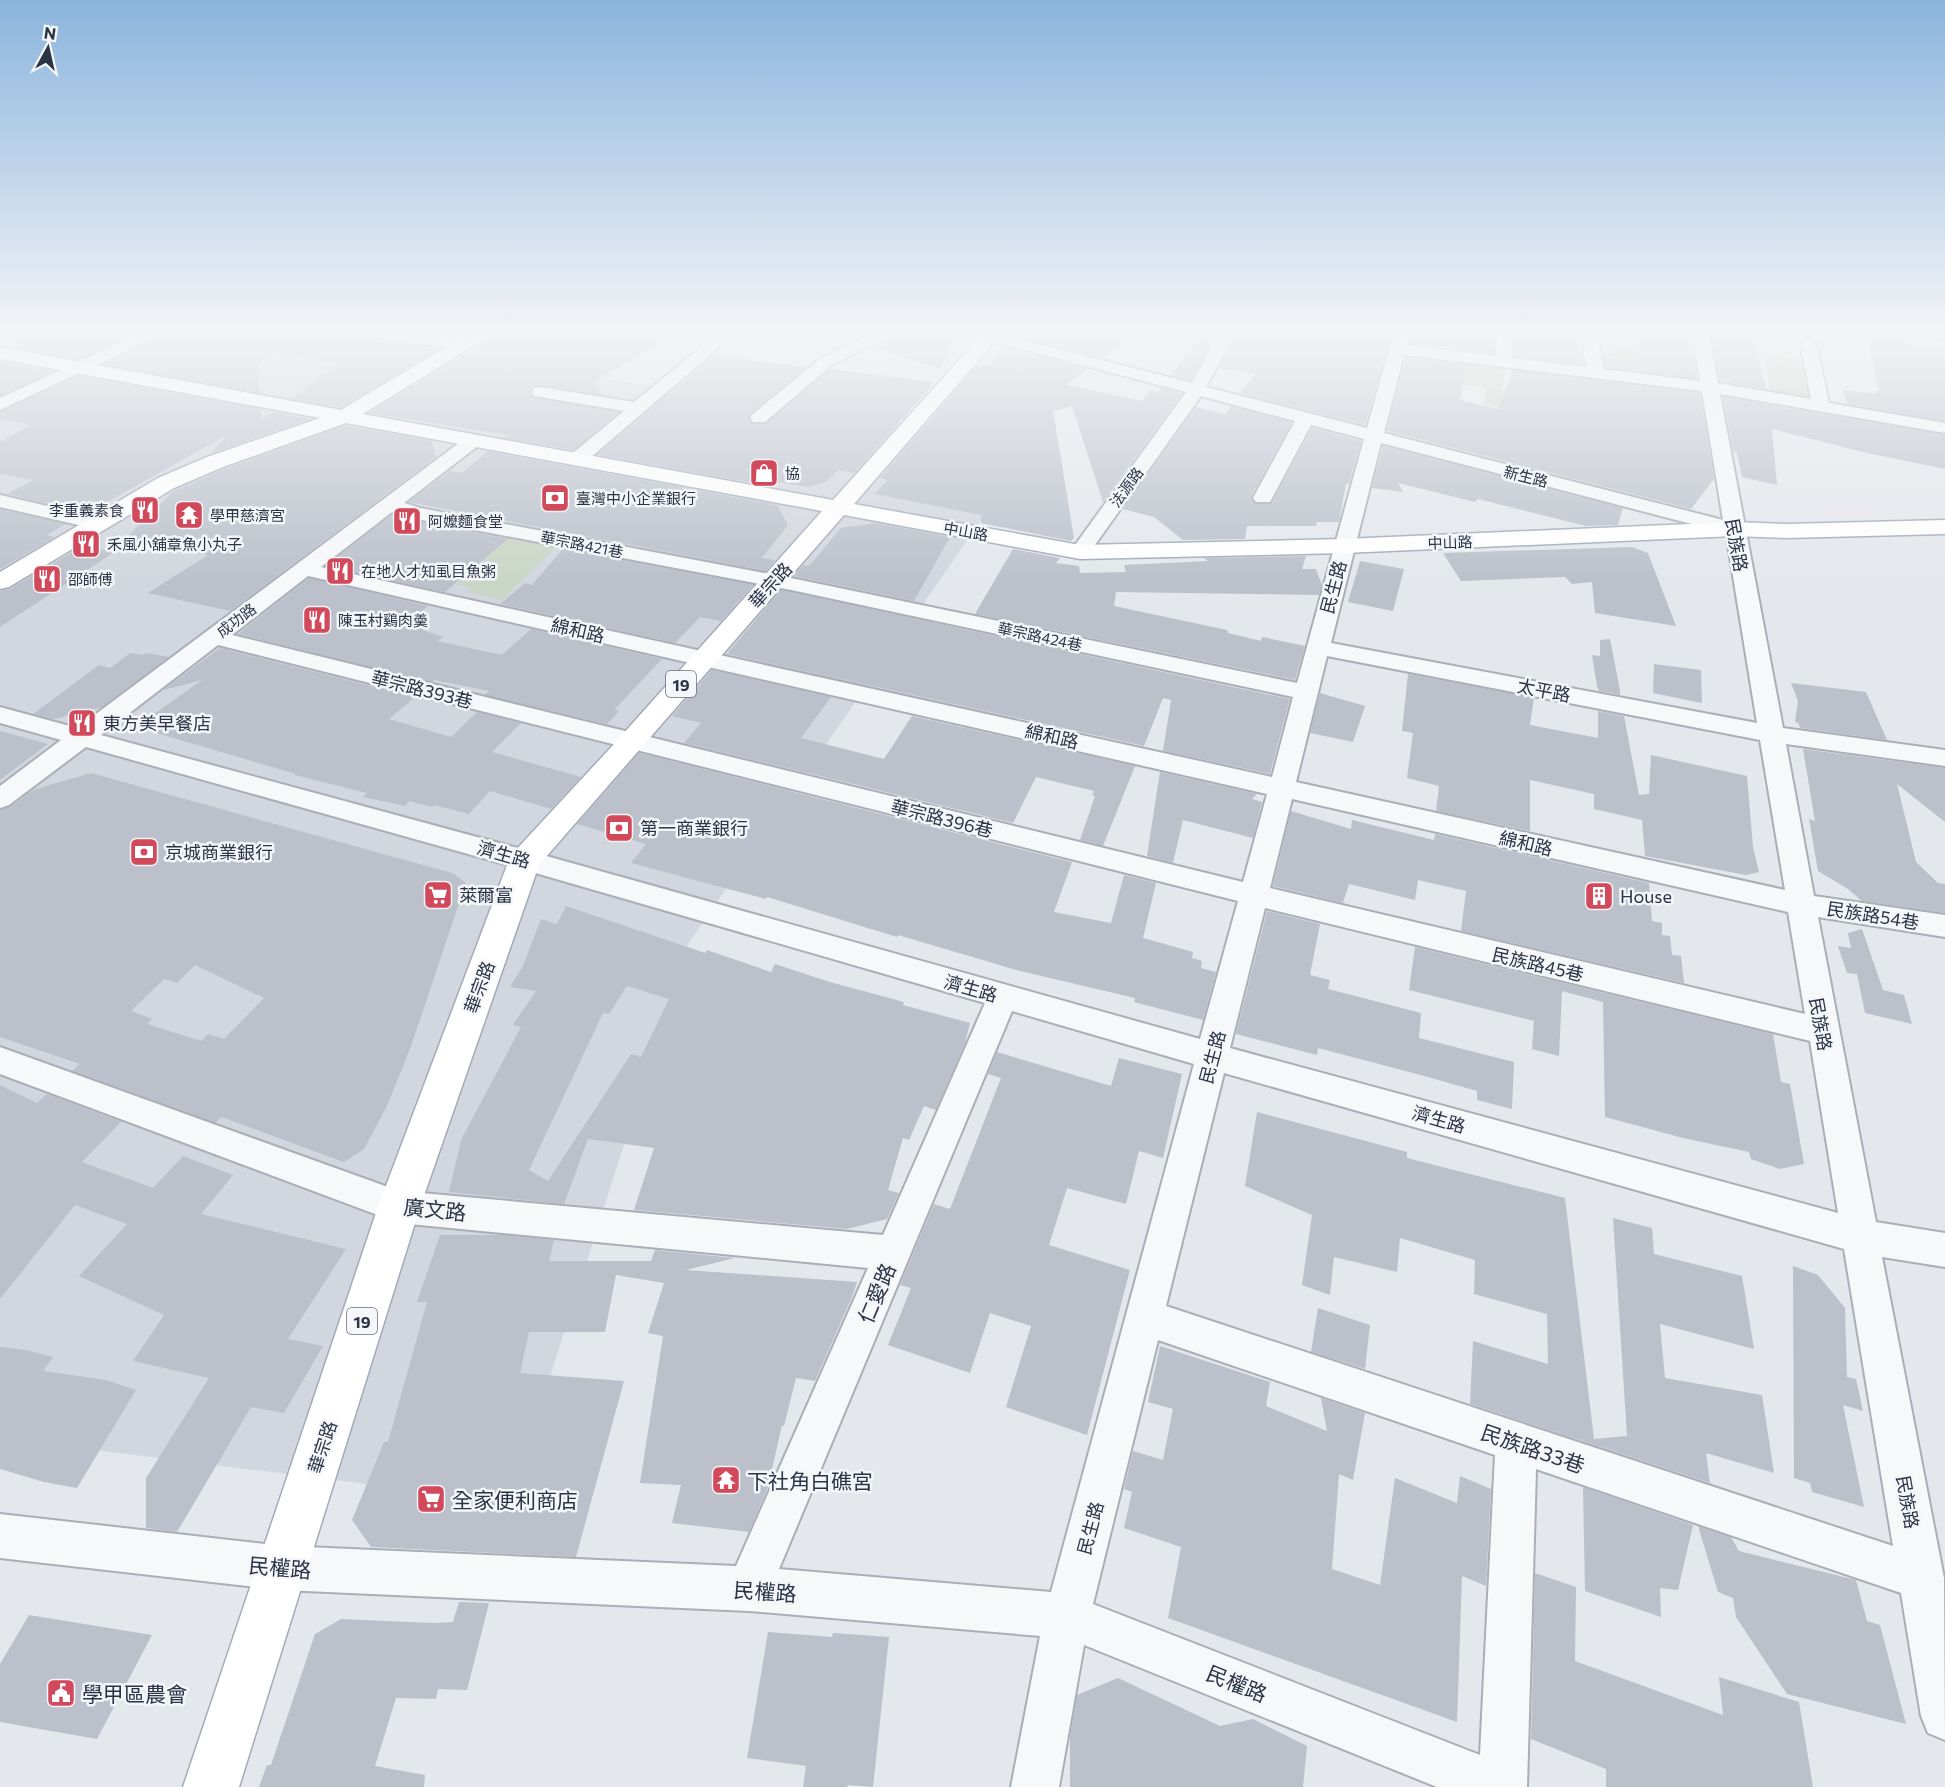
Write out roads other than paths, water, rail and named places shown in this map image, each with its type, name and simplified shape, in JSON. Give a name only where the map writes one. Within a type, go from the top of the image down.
[{"type":"main road","name":"中山路","points":[[329,414],[1080,552],[1344,546],[1735,529],[1786,531],[1945,527]]},
{"type":"main road","points":[[0,582],[96,523],[190,471],[347,414]]},
{"type":"main road","name":"華宗路","points":[[211,1787],[399,1207],[525,860],[838,508],[916,414]]},
{"type":"street","points":[[576,459],[630,414]]},
{"type":"street","points":[[759,418],[763,414]]},
{"type":"street","name":"法源路","points":[[1080,552],[1179,414]]},
{"type":"street","name":"新生路","points":[[1287,414],[1735,529]]},
{"type":"street","name":"民生路","points":[[1035,1787],[1067,1616],[1379,414]]},
{"type":"street","name":"民族路","points":[[1715,414],[1945,1716]]},
{"type":"street","points":[[1868,414],[1945,428]]},
{"type":"street","points":[[1263,498],[1305,419]]},
{"type":"street","name":"成功路","points":[[0,800],[473,441]]},
{"type":"street","points":[[0,501],[96,523]]},
{"type":"street","name":"華宗路421巷","points":[[391,505],[417,513],[773,582]]},
{"type":"street","name":"綿和路","points":[[303,569],[1800,904]]},
{"type":"street","name":"華宗路424巷","points":[[773,582],[1306,692]]},
{"type":"street","name":"華宗路393巷","points":[[214,637],[630,742]]},
{"type":"street","name":"太平路","points":[[1318,647],[1771,734],[1945,758]]},
{"type":"street","name":"濟生路","points":[[0,715],[525,860],[1212,1056],[1859,1236],[1945,1250]]},
{"type":"street","name":"華宗路396巷","points":[[630,742],[1254,895]]},
{"type":"street","name":"民族路45巷","points":[[1254,895],[1823,1031]]},
{"type":"street","name":"民族路54巷","points":[[1800,904],[1945,926]]},
{"type":"street","name":"仁愛路","points":[[748,1589],[1003,997]]},
{"type":"street","name":"廣文路","points":[[0,1060],[399,1207],[894,1253]]},
{"type":"street","name":"民族路33巷","points":[[1144,1317],[1922,1578]]},
{"type":"street","points":[[1503,1787],[1516,1442]]},
{"type":"street","name":"民權路","points":[[0,1536],[283,1569],[748,1589],[1067,1616],[1498,1787]]},
{"type":"place","name":"協","points":[[764,473]]},
{"type":"place","name":"臺灣中小企業銀行","points":[[555,498]]},
{"type":"place","name":"李重義素食","points":[[145,510]]},
{"type":"place","name":"學甲慈濟宮","points":[[189,515]]},
{"type":"place","name":"阿嬤麵食堂","points":[[407,521]]},
{"type":"place","name":"禾風小舖章魚小丸子","points":[[86,544]]},
{"type":"place","name":"在地人才知虱目魚粥","points":[[340,571]]},
{"type":"place","name":"邵師傅","points":[[47,579]]},
{"type":"place","name":"陳玉村鷄肉羮","points":[[317,620]]},
{"type":"place","name":"東方美早餐店","points":[[82,723]]},
{"type":"place","name":"第一商業銀行","points":[[619,828]]},
{"type":"place","name":"京城商業銀行","points":[[144,852]]},
{"type":"place","name":"萊爾富","points":[[438,895]]},
{"type":"place","name":"House","points":[[1599,896]]},
{"type":"place","name":"下社角白礁宮","points":[[726,1480]]},
{"type":"place","name":"全家便利商店","points":[[431,1499]]},
{"type":"place","name":"學甲區農會","points":[[61,1693]]}]
